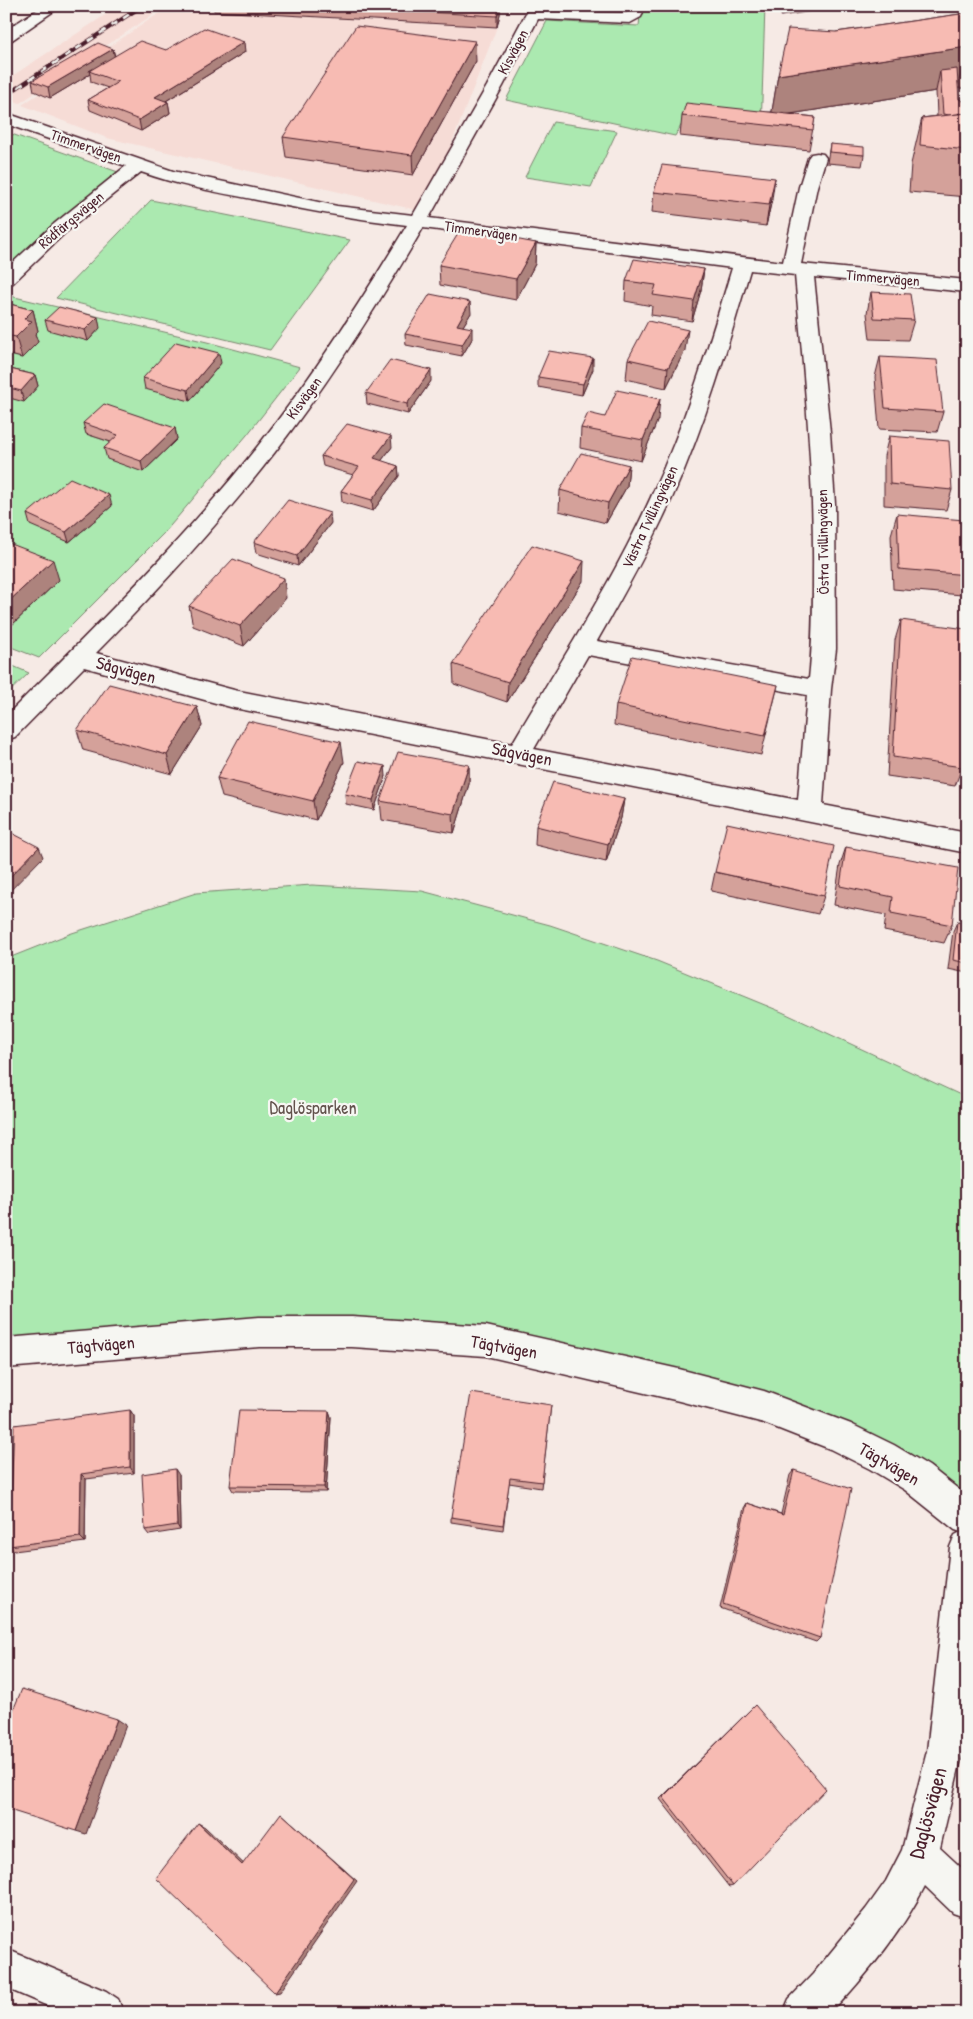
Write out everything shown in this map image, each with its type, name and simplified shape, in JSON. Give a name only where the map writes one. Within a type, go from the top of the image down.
[{"type":"street","points":[[6,37],[54,6]]},
{"type":"street","name":"Kisvägen","points":[[6,731],[123,614],[199,531],[269,446],[327,364],[419,222],[524,33],[532,14],[630,18],[636,14],[637,6]]},
{"type":"street","name":"Timmervägen","points":[[6,118],[167,175],[337,211],[743,264],[967,286]]},
{"type":"street","name":"Östra Tvillingvägen","points":[[810,813],[819,689],[824,649],[824,504],[820,432],[797,270],[808,187],[817,158]]},
{"type":"street","name":"Rödfärgsvägen","points":[[6,279],[54,234],[139,165]]},
{"type":"street","name":"Västra Tvillingvägen","points":[[519,753],[627,568],[649,526],[670,478],[708,376],[743,264]]},
{"type":"street","points":[[581,646],[819,689]]},
{"type":"street","name":"Sågvägen","points":[[79,657],[234,699],[519,753],[810,813],[967,842]]},
{"type":"street","name":"Tägtvägen","points":[[6,1353],[259,1332],[352,1332],[486,1341],[679,1385],[764,1407],[839,1436],[882,1457],[917,1478],[967,1518]]},
{"type":"street","name":"Daglösvägen","points":[[803,2013],[827,1988],[880,1923],[900,1895],[920,1855],[945,1751],[967,1547]]},
{"type":"street","points":[[920,1855],[967,1899]]},
{"type":"street","points":[[6,1968],[92,2005],[104,2013]]},
{"type":"shaded area","points":[[119,6],[166,6],[20,103],[6,98],[6,80]]},
{"type":"shaded area","points":[[170,6],[358,6],[500,14],[497,27],[425,212],[107,138],[22,105]]},
{"type":"green space","points":[[641,6],[765,6],[761,131],[683,122],[675,136],[506,100],[547,21],[639,26]]},
{"type":"green space","points":[[553,122],[617,131],[591,187],[525,177]]},
{"type":"green space","points":[[6,132],[118,172],[6,268]]},
{"type":"green space","points":[[151,200],[350,240],[270,350],[56,298]]},
{"type":"green space","points":[[6,295],[207,342],[300,367],[247,435],[165,532],[39,658],[6,645],[6,623],[12,625],[6,559],[6,397],[24,401],[6,378],[6,354],[22,358],[6,322]],"holes":[[[87,434],[177,439],[121,446]],[[111,506],[69,542],[30,524]]]},
{"type":"green space","points":[[6,663],[29,673],[6,695]]},
{"type":"green space","name":"Daglösparken","points":[[312,885],[422,891],[550,925],[657,961],[782,1012],[967,1098],[967,1501],[811,1412],[540,1344],[6,1345],[6,959],[69,934],[196,893]]},
{"type":"building","points":[[320,6],[500,6],[497,16]]},
{"type":"building","points":[[967,13],[967,47],[778,75],[788,29],[836,32]]},
{"type":"building","points":[[356,26],[475,41],[412,155],[283,137]]},
{"type":"building","points":[[204,28],[244,42],[155,97],[168,102],[139,120],[88,100],[118,82],[89,71],[140,41],[166,50]]},
{"type":"building","points":[[98,43],[113,49],[48,87],[32,81]]},
{"type":"building","points":[[957,69],[959,99],[967,103],[967,113],[943,114],[940,71]]},
{"type":"building","points":[[686,103],[815,117],[813,130],[682,116]]},
{"type":"building","points":[[967,113],[967,150],[920,145],[922,118]]},
{"type":"building","points":[[830,144],[864,147],[864,155],[829,152]]},
{"type":"building","points":[[662,165],[775,178],[769,205],[654,192]]},
{"type":"building","points":[[461,229],[536,243],[516,279],[439,265]]},
{"type":"building","points":[[634,259],[704,269],[694,301],[653,295],[656,285],[626,281]]},
{"type":"building","points":[[871,292],[910,294],[914,320],[874,318]]},
{"type":"building","points":[[430,294],[470,302],[457,325],[472,328],[462,345],[405,334]]},
{"type":"building","points":[[6,303],[33,310],[24,319],[32,321],[16,337],[6,335]]},
{"type":"building","points":[[59,307],[98,317],[85,330],[45,320]]},
{"type":"building","points":[[648,321],[688,330],[668,368],[628,359]]},
{"type":"building","points":[[176,342],[219,353],[188,390],[143,378]]},
{"type":"building","points":[[549,351],[593,358],[583,384],[538,377]]},
{"type":"building","points":[[880,357],[937,360],[943,412],[885,408]]},
{"type":"building","points":[[390,360],[431,370],[407,404],[366,393]]},
{"type":"building","points":[[6,368],[35,375],[21,391],[6,387]]},
{"type":"building","points":[[617,390],[660,399],[643,440],[581,428],[588,413],[605,417]]},
{"type":"building","points":[[104,404],[175,428],[141,461],[104,448],[118,435],[83,423]]},
{"type":"building","points":[[347,424],[391,436],[374,458],[398,466],[372,500],[341,491],[359,467],[321,456]]},
{"type":"building","points":[[889,436],[949,441],[952,490],[890,484]]},
{"type":"building","points":[[581,453],[629,465],[608,503],[560,490]]},
{"type":"building","points":[[70,478],[109,495],[66,532],[27,514]]},
{"type":"building","points":[[288,500],[330,513],[297,556],[254,542]]},
{"type":"building","points":[[897,514],[964,520],[967,575],[899,569]]},
{"type":"building","points":[[6,542],[53,560],[6,604]]},
{"type":"building","points":[[532,545],[584,561],[508,682],[453,664]]},
{"type":"building","points":[[233,559],[284,578],[240,626],[189,606]]},
{"type":"building","points":[[901,620],[966,629],[962,767],[893,757]]},
{"type":"building","points":[[632,656],[778,685],[765,736],[616,705]]},
{"type":"building","points":[[109,684],[197,707],[167,755],[77,730]]},
{"type":"building","points":[[248,721],[341,742],[313,801],[217,778]]},
{"type":"building","points":[[398,752],[469,765],[453,814],[380,801]]},
{"type":"building","points":[[358,761],[385,766],[373,800],[345,794]]},
{"type":"building","points":[[553,782],[624,799],[608,844],[536,826]]},
{"type":"building","points":[[727,823],[834,846],[824,896],[715,872]]},
{"type":"building","points":[[6,830],[39,847],[6,881]]},
{"type":"building","points":[[846,847],[958,868],[952,925],[891,913],[893,897],[840,886]]},
{"type":"building","points":[[957,922],[967,924],[967,963],[953,960]]},
{"type":"building","points":[[471,1393],[551,1405],[542,1482],[510,1478],[503,1525],[451,1517]]},
{"type":"building","points":[[130,1410],[130,1467],[81,1474],[80,1537],[9,1546],[14,1425]]},
{"type":"building","points":[[239,1410],[329,1411],[324,1487],[230,1486]]},
{"type":"building","points":[[175,1469],[177,1525],[145,1530],[142,1474]]},
{"type":"building","points":[[794,1470],[851,1489],[820,1638],[723,1604],[747,1503],[783,1515]]},
{"type":"building","points":[[22,1689],[117,1719],[76,1831],[6,1809],[6,1727]]},
{"type":"building","points":[[755,1705],[826,1789],[733,1886],[663,1797]]},
{"type":"building","points":[[281,1813],[354,1879],[275,1993],[156,1878],[198,1823],[242,1865]]},
{"type":"railway","points":[[6,95],[142,6]]}]
